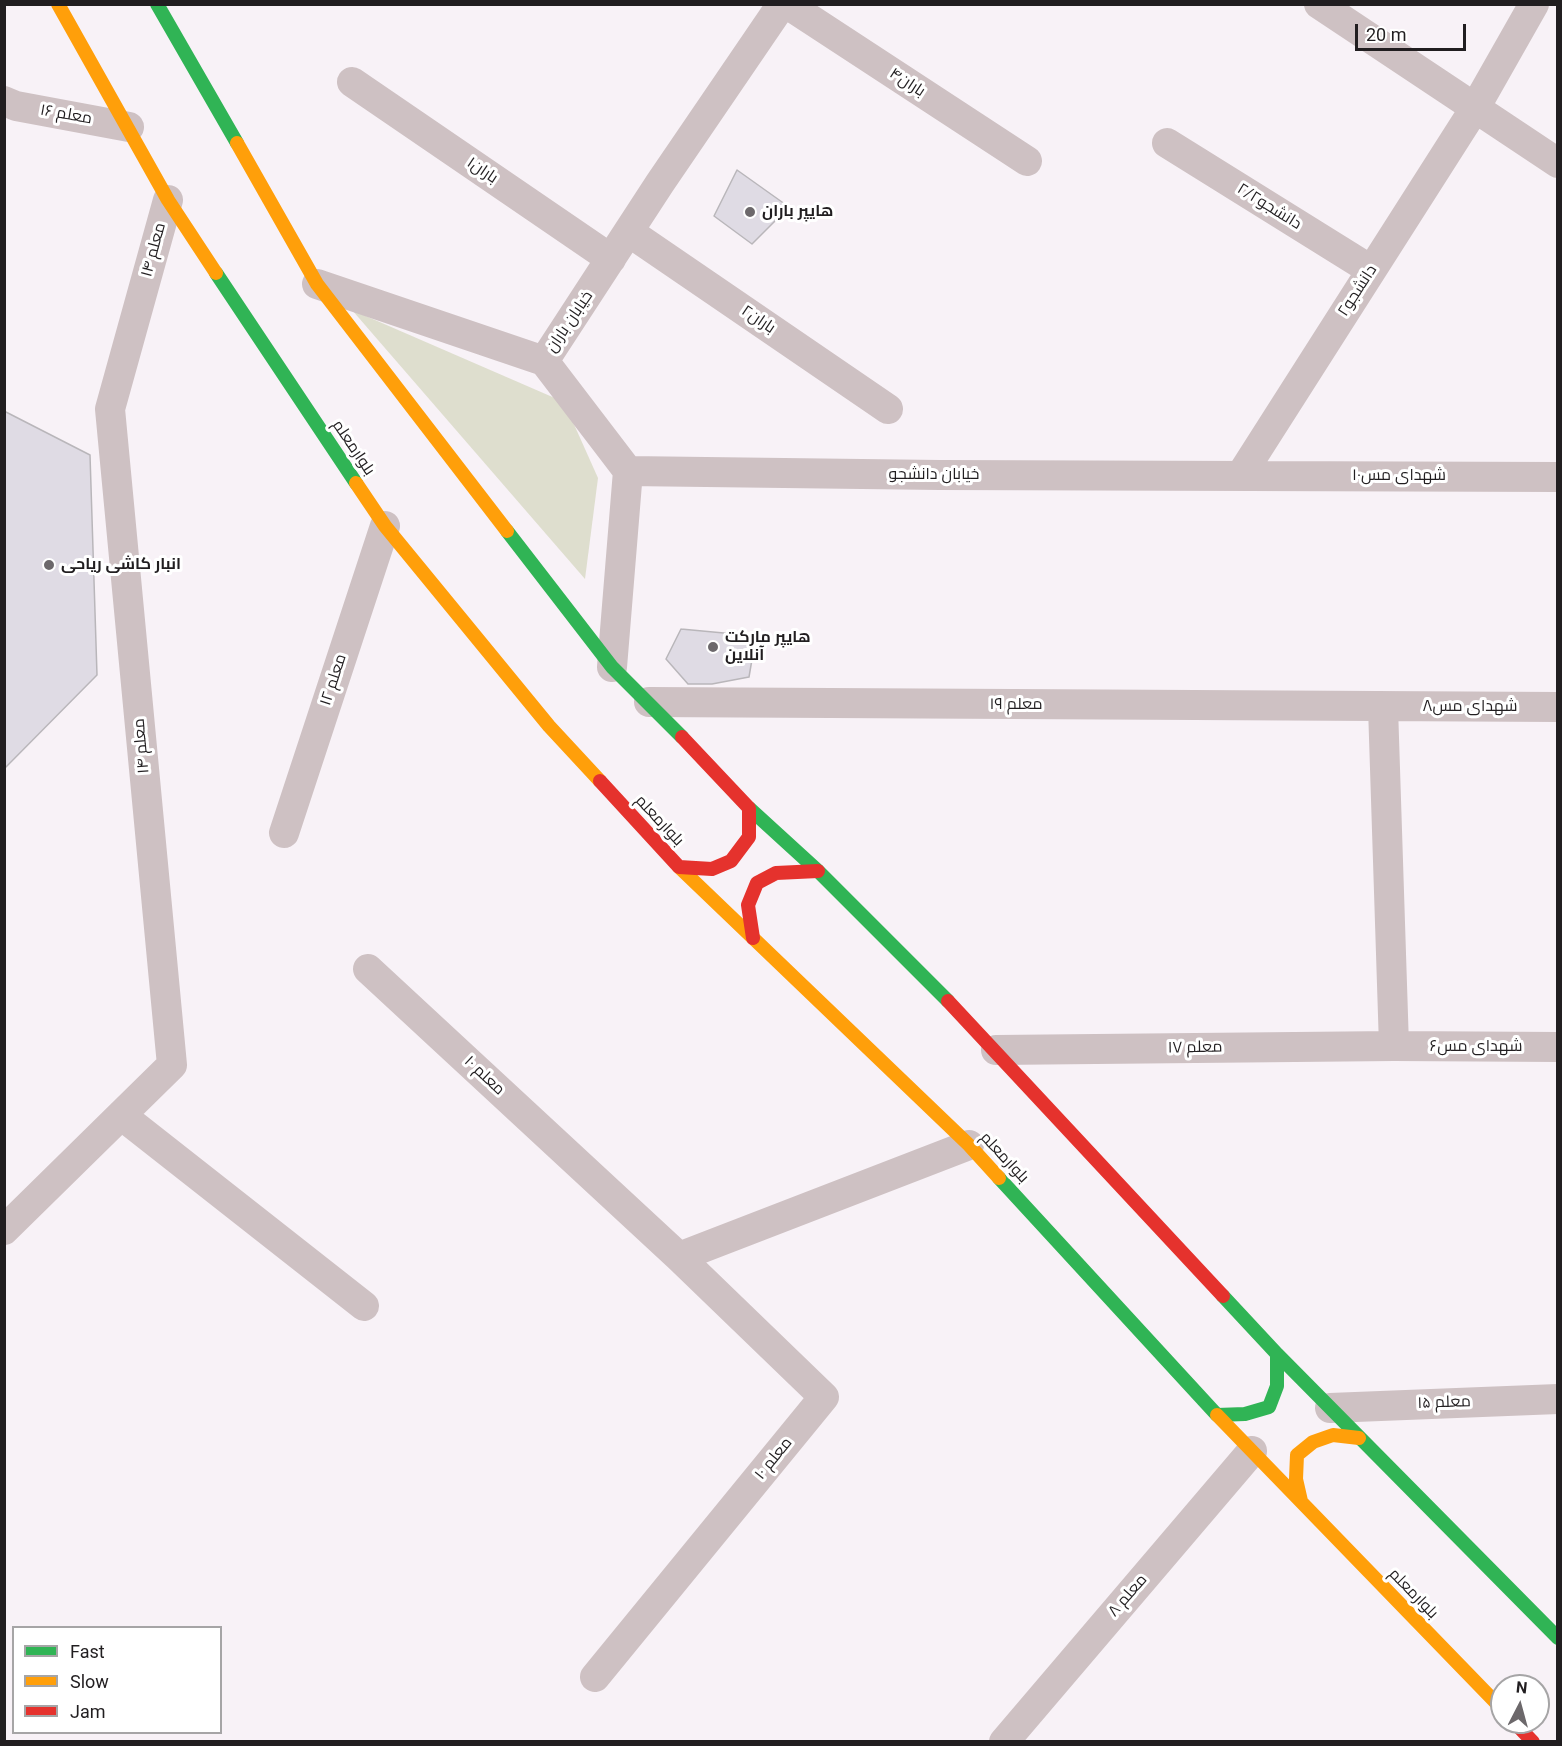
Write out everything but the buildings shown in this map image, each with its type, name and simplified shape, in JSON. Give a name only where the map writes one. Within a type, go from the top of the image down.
[{"type":"main road","name":"بلوارمعلم","points":[[58,4],[168,200],[385,526],[549,726],[679,867],[969,1145],[1217,1415],[1490,1697]]},
{"type":"main road","points":[[157,4],[317,284],[612,667],[649,702],[749,808],[818,871],[996,1050],[1277,1354],[1557,1638]]},
{"type":"main road","name":"بلوارمعلم","points":[[679,867],[712,869],[731,861],[749,837],[749,808]]},
{"type":"main road","points":[[753,938],[748,905],[756,883],[776,873],[818,871]]},
{"type":"main road","points":[[1217,1415],[1245,1414],[1269,1407],[1277,1386],[1277,1354]]},
{"type":"main road","points":[[1301,1501],[1296,1479],[1297,1455],[1313,1442],[1333,1436],[1359,1438]]},
{"type":"street","name":"خیابان باران","points":[[628,471],[544,361],[782,4]]},
{"type":"street","name":"باران۴","points":[[787,4],[1027,161]]},
{"type":"street","points":[[1318,4],[1557,163]]},
{"type":"street","name":"دانشجو۲","points":[[1241,475],[1475,108],[1534,4]]},
{"type":"street","name":"باران۱","points":[[352,82],[611,259]]},
{"type":"street","name":"معلم ۱۶","points":[[4,101],[16,106],[129,127]]},
{"type":"street","name":"دانشجو۲/۲","points":[[1167,143],[1371,270]]},
{"type":"street","name":"معلم ۱۴","points":[[4,1230],[172,1065],[110,409],[168,200]]},
{"type":"street","name":"باران۲","points":[[629,232],[888,409]]},
{"type":"street","points":[[317,284],[544,361]]},
{"type":"street","points":[[612,667],[628,471]]},
{"type":"street","name":"خیابان دانشجو","points":[[628,471],[940,475],[1241,475]]},
{"type":"street","name":"شهدای مس۱۰","points":[[1241,475],[1557,477]]},
{"type":"street","name":"معلم ۱۲","points":[[284,833],[385,526]]},
{"type":"street","name":"معلم ۱۹","points":[[649,702],[1383,707]]},
{"type":"street","points":[[1383,707],[1394,1046]]},
{"type":"street","name":"شهدای مس۸","points":[[1383,707],[1557,707]]},
{"type":"street","name":"معلم ۱۰","points":[[368,969],[679,1257],[824,1398],[595,1677]]},
{"type":"street","name":"شهدای مس۶","points":[[1394,1046],[1557,1047]]},
{"type":"street","name":"معلم ۱۷","points":[[996,1050],[1394,1046]]},
{"type":"street","points":[[121,1115],[364,1306]]},
{"type":"street","points":[[679,1257],[969,1145]]},
{"type":"street","name":"معلم ۱۵","points":[[1330,1408],[1557,1399]]},
{"type":"street","name":"معلم ۸","points":[[1004,1742],[1252,1451]]},
{"type":"green space","points":[[352,310],[564,402],[598,478],[585,579]]},
{"type":"traffic: fast","points":[[157,4],[237,143]]},
{"type":"traffic: fast","points":[[216,273],[356,483]]},
{"type":"traffic: fast","points":[[507,531],[612,667],[682,737]]},
{"type":"traffic: fast","points":[[749,808],[818,871],[948,1001]]},
{"type":"traffic: fast","points":[[999,1178],[1217,1415],[1245,1414],[1269,1407],[1277,1386],[1277,1354],[1223,1296]]},
{"type":"traffic: fast","points":[[1277,1354],[1558,1638]]},
{"type":"traffic: slow","points":[[58,4],[168,200],[216,273]]},
{"type":"traffic: slow","points":[[237,143],[317,284],[507,531]]},
{"type":"traffic: slow","points":[[356,483],[385,526],[549,726],[600,781]]},
{"type":"traffic: slow","points":[[679,867],[969,1145],[999,1178]]},
{"type":"traffic: slow","points":[[1217,1415],[1490,1697]]},
{"type":"traffic: slow","points":[[1301,1501],[1296,1479],[1297,1455],[1313,1442],[1333,1435],[1359,1438]]},
{"type":"traffic: jam","points":[[600,781],[679,867],[712,869],[731,861],[749,837],[749,808],[682,737]]},
{"type":"traffic: jam","points":[[753,938],[748,905],[757,883],[776,873],[818,871]]},
{"type":"traffic: jam","points":[[948,1001],[1223,1296]]},
{"type":"traffic: jam","points":[[1525,1734],[1533,1742]]},
{"type":"place","name":"هایپر باران","points":[[750,212]]},
{"type":"place","name":"انبار کاشی ریاحی","points":[[49,565]]},
{"type":"place","name":"هایپر مارکت آنلاین","points":[[713,647]]}]
